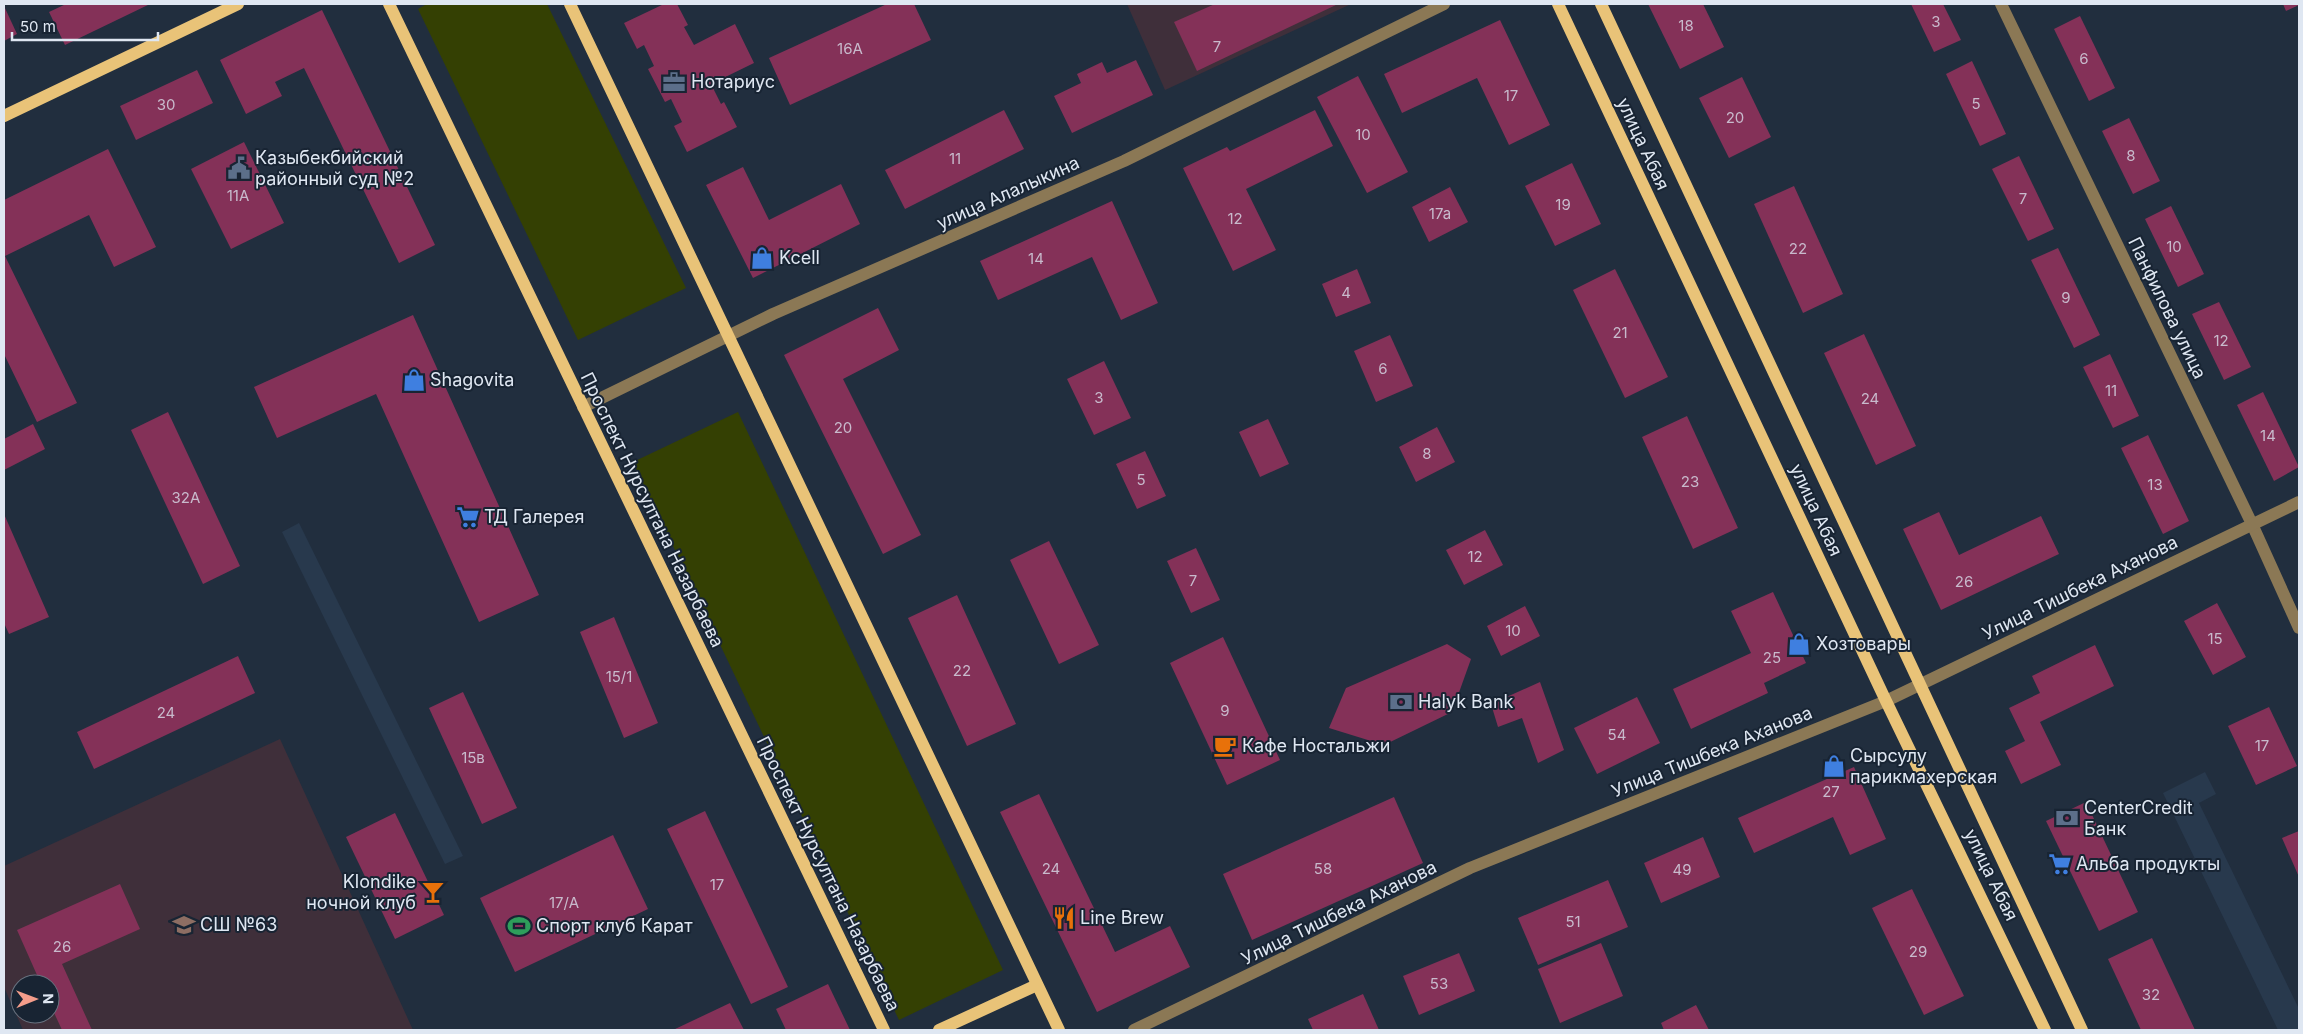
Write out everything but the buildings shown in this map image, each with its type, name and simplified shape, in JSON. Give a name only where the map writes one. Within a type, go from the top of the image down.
[{"type":"main road","points":[[4,116],[238,4]]},
{"type":"main road","name":"Проспект Нурсултана Назарбаева","points":[[389,4],[884,1030]]},
{"type":"main road","points":[[570,4],[730,335],[1059,1030]]},
{"type":"main road","name":"улица Абая","points":[[1558,4],[1886,701],[2045,1030]]},
{"type":"main road","name":"улица Абая","points":[[1601,4],[2082,1030]]},
{"type":"main road","points":[[939,1030],[1037,985]]},
{"type":"street","name":"улица Алалыкина","points":[[583,407],[782,310],[1124,161],[1444,4]]},
{"type":"street","name":"Панфилова улица","points":[[2001,4],[2252,524],[2299,628]]},
{"type":"street","name":"Улица Тишбека Аханова","points":[[1134,1030],[1470,868],[1886,701],[2299,502]]},
{"type":"shaded area","points":[[1127,4],[1351,4],[1165,90]]},
{"type":"shaded area","points":[[299,523],[463,856],[445,864],[282,532]]},
{"type":"shaded area","name":"СШ №63","points":[[280,739],[413,1030],[23,1030],[20,1024],[60,1024],[60,974],[10,974],[10,1001],[4,987],[4,866]]},
{"type":"shaded area","points":[[2205,772],[2216,794],[2199,803],[2299,1009],[2299,1030],[2278,1030],[2163,793]]},
{"type":"green space","points":[[427,4],[547,4],[686,288],[578,340],[418,9]]},
{"type":"green space","points":[[738,412],[1003,970],[899,1020],[633,462]]},
{"type":"place","name":"Нотариус","points":[[674,82]]},
{"type":"place","name":"Казыбекбийский районный суд №2","points":[[239,168]]},
{"type":"place","name":"Kcell","points":[[762,258]]},
{"type":"place","name":"Shagovita","points":[[414,380]]},
{"type":"place","name":"ТД Галерея","points":[[468,517]]},
{"type":"place","name":"Хозтовары","points":[[1799,644]]},
{"type":"place","name":"Halyk Bank","points":[[1401,702]]},
{"type":"place","name":"Кафе Ностальжи","points":[[1225,746]]},
{"type":"place","name":"Сырсулу парикмахерская","points":[[1834,766]]},
{"type":"place","name":"CenterCredit Банк","points":[[2067,818]]},
{"type":"place","name":"Альба продукты","points":[[2060,864]]},
{"type":"place","name":"Klondike ночной клуб","points":[[433,892]]},
{"type":"place","name":"Line Brew","points":[[1064,918]]},
{"type":"place","name":"СШ №63","points":[[184,925]]},
{"type":"place","name":"Спорт клуб Карат","points":[[519,926]]}]
